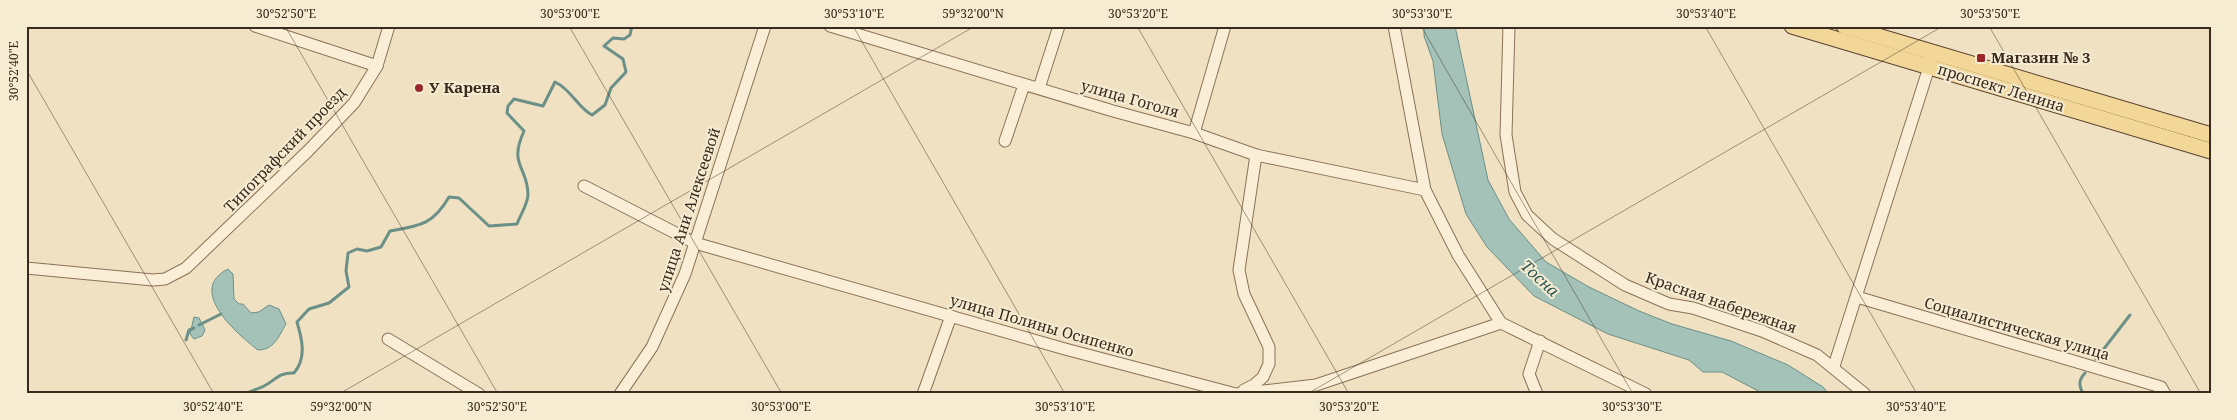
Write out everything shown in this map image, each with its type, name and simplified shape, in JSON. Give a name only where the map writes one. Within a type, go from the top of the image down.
[{"type":"main road","name":"проспект Ленина","points":[[1792,26],[2211,151]]},
{"type":"main road","name":"проспект Ленина","points":[[1844,26],[2211,135]]},
{"type":"street","points":[[255,26],[377,66]]},
{"type":"street","name":"Типографский проезд","points":[[26,268],[139,280],[164,278],[174,275],[198,258],[308,151],[354,103],[377,66],[389,26]]},
{"type":"street","name":"улица Ани Алексеевой","points":[[620,394],[633,378],[664,325],[685,274],[765,26]]},
{"type":"street","name":"улица Гоголя","points":[[830,26],[1024,85],[1194,133],[1256,155],[1424,190]]},
{"type":"street","points":[[1039,88],[1059,26]]},
{"type":"street","points":[[1194,133],[1225,26]]},
{"type":"street","points":[[1394,26],[1424,190],[1458,255],[1501,323],[1646,394]]},
{"type":"street","name":"Красная набережная","points":[[1509,26],[1506,135],[1515,192],[1527,215],[1553,239],[1624,285],[1669,304],[1693,308],[1762,331],[1818,355],[1834,366],[1865,394]]},
{"type":"street","points":[[1834,366],[1934,52]]},
{"type":"street","points":[[1005,141],[1024,85]]},
{"type":"street","points":[[1236,394],[1254,385],[1263,377],[1269,364],[1269,347],[1244,294],[1239,270],[1256,155]]},
{"type":"street","name":"улица Полины Осипенко","points":[[584,186],[695,243],[1236,394],[1316,385],[1501,323]]},
{"type":"street","name":"Социалистическая улица","points":[[1857,297],[2161,387],[2165,394]]},
{"type":"street","points":[[923,394],[951,316]]},
{"type":"street","points":[[388,339],[479,394]]},
{"type":"street","points":[[1537,394],[1529,374],[1540,341]]},
{"type":"street","points":[[1316,385],[1326,394]]},
{"type":"water","name":"Тосна","points":[[1424,26],[1455,26],[1488,180],[1509,219],[1546,262],[1589,287],[1639,311],[1672,324],[1731,341],[1788,365],[1823,387],[1829,394],[1764,394],[1722,372],[1703,372],[1689,360],[1608,334],[1534,296],[1487,247],[1466,214],[1442,134],[1433,61],[1424,36]]},
{"type":"water","points":[[228,269],[233,274],[234,299],[239,304],[243,304],[251,313],[259,312],[269,305],[279,309],[286,324],[275,342],[268,348],[258,350],[239,334],[228,323],[213,300],[212,288],[216,278]]},
{"type":"water","points":[[194,317],[199,318],[205,330],[202,336],[194,339],[190,334]]},
{"type":"waterway","points":[[244,394],[264,386],[281,375],[294,373],[301,361],[302,355],[302,342],[297,322],[309,309],[329,303],[349,287],[346,271],[348,253],[357,249],[367,251],[381,247],[390,231],[409,228],[431,219],[449,197],[459,198],[489,226],[517,224],[528,198],[527,185],[518,159],[524,131],[507,113],[508,106],[514,99],[543,106],[555,82],[566,89],[582,108],[592,115],[605,105],[611,88],[626,72],[623,59],[604,46],[613,38],[624,39],[630,35],[632,26]]},
{"type":"waterway","points":[[199,325],[221,314]]},
{"type":"waterway","points":[[2096,359],[2130,315]]},
{"type":"waterway","points":[[186,340],[189,330],[194,328]]},
{"type":"waterway","points":[[2083,394],[2080,383],[2085,373]]},
{"type":"place","name":"Магазин № 3","points":[[1981,58]]},
{"type":"place","name":"У Карена","points":[[419,88]]}]
